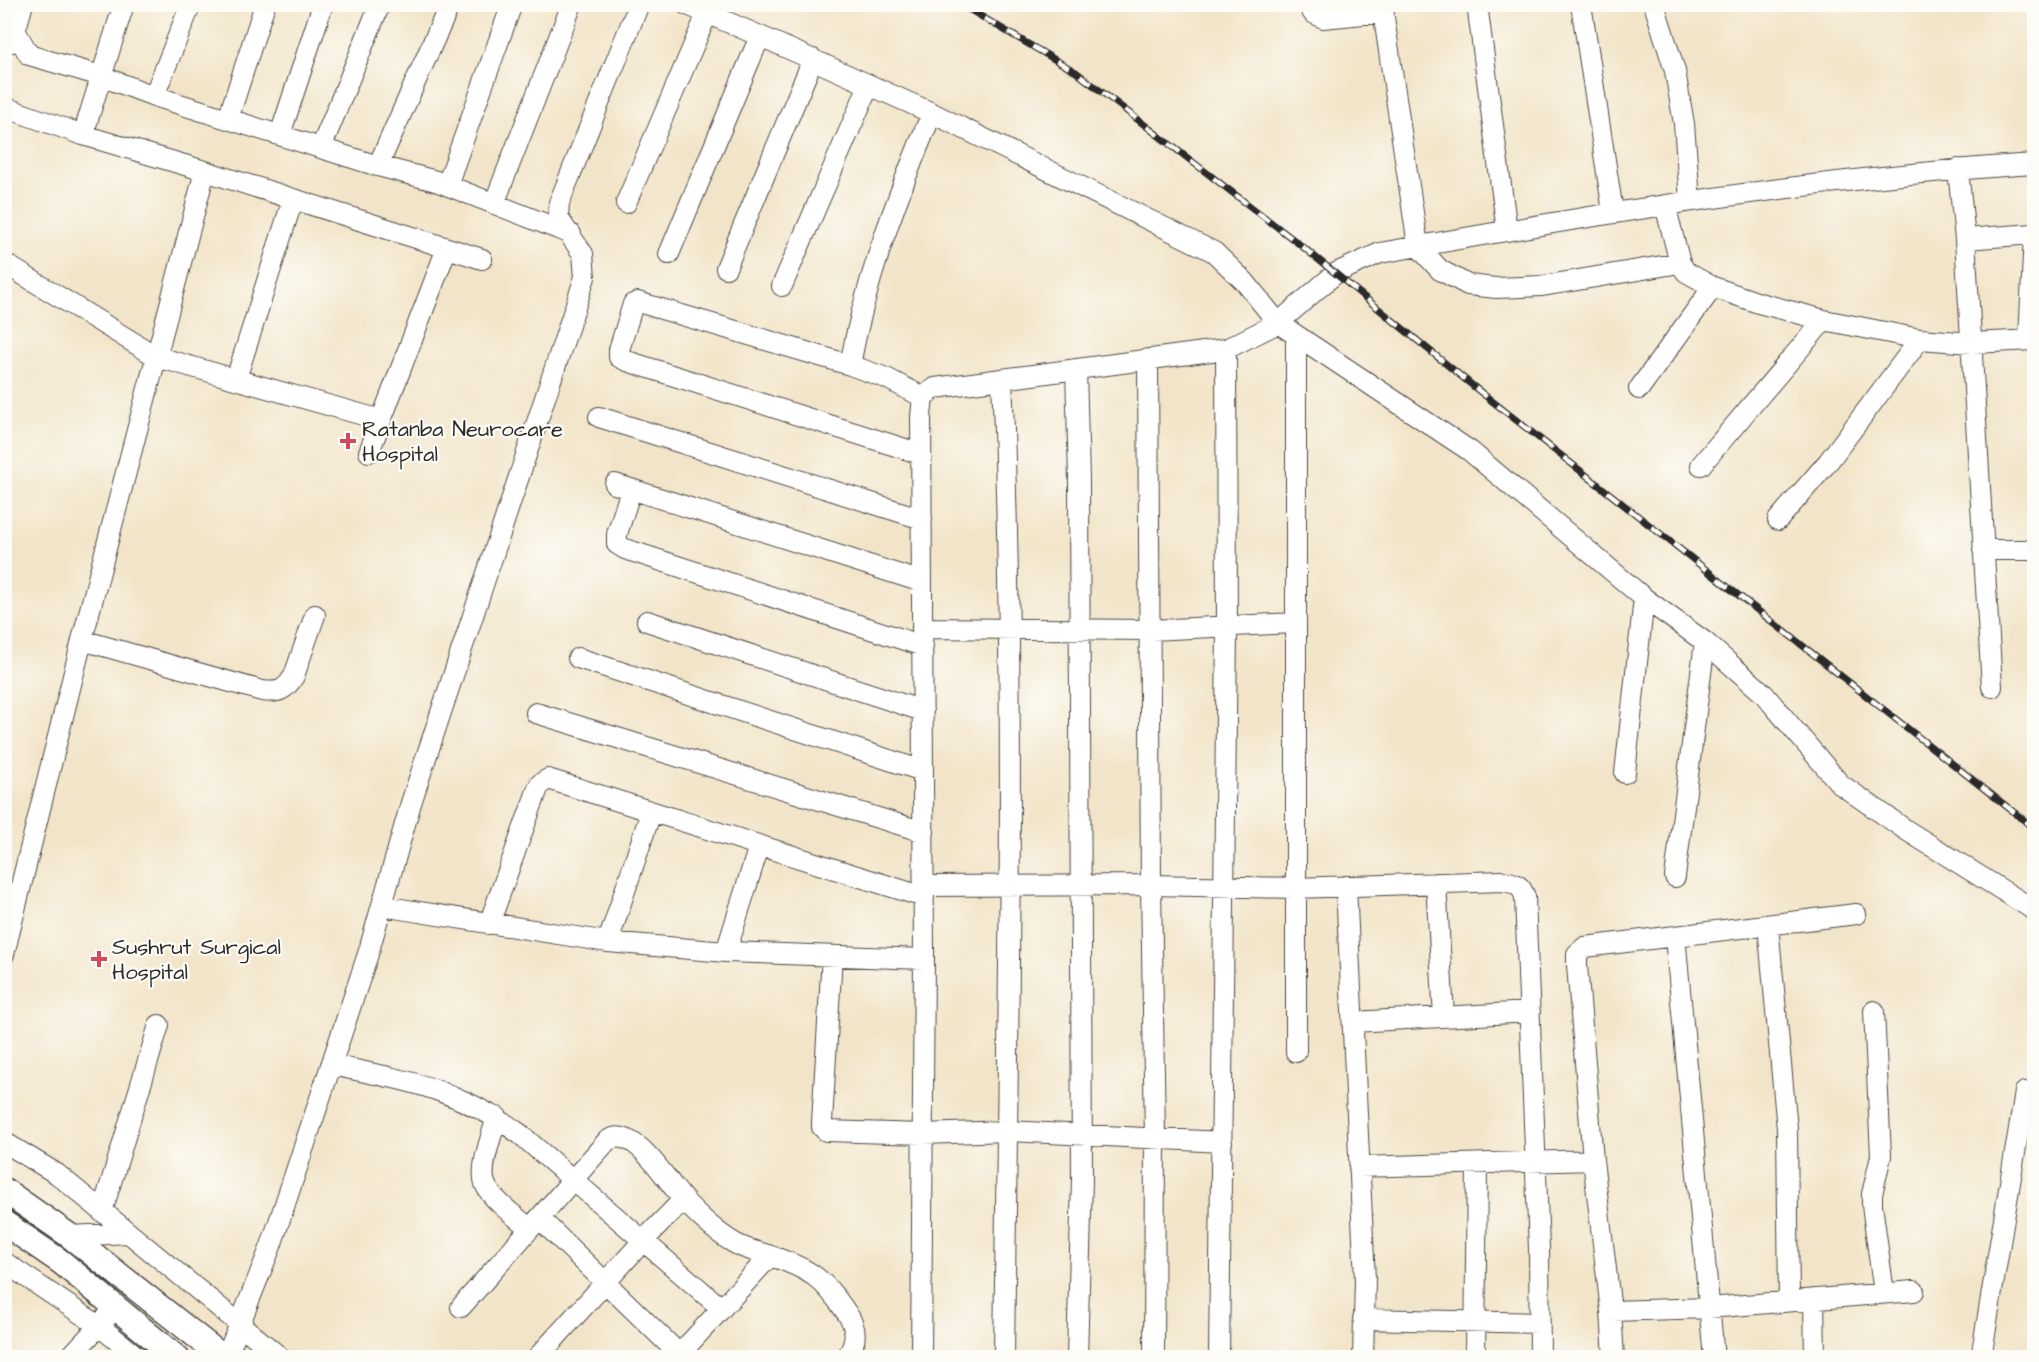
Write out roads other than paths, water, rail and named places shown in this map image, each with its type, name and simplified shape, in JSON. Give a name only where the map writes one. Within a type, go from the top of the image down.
[{"type":"main road","points":[[4,1190],[70,1236],[225,1358]]},
{"type":"main road","points":[[4,1222],[61,1262],[177,1358]]},
{"type":"street","points":[[23,4],[13,37],[29,55],[101,76],[154,96],[378,166],[447,185],[571,234]]},
{"type":"street","points":[[83,135],[124,4]]},
{"type":"street","points":[[154,96],[190,4]]},
{"type":"street","points":[[228,119],[265,4]]},
{"type":"street","points":[[280,135],[323,4]]},
{"type":"street","points":[[321,148],[380,4]]},
{"type":"street","points":[[378,166],[450,4]]},
{"type":"street","points":[[447,185],[512,4]]},
{"type":"street","points":[[494,204],[572,4]]},
{"type":"street","points":[[225,1358],[271,1246],[331,1065],[411,802],[585,278],[583,254],[558,218],[559,203],[639,4]]},
{"type":"street","points":[[685,4],[932,113],[1214,252],[1245,282],[1278,323],[1470,451],[1644,598],[1705,642],[1762,693],[1840,784],[1906,830],[2034,909]]},
{"type":"street","points":[[1307,4],[1313,13],[1323,18],[1383,8],[1418,246],[1440,270],[1468,285],[1496,288],[1542,286],[1680,263]]},
{"type":"street","points":[[1477,4],[1507,231]]},
{"type":"street","points":[[1581,4],[1613,212]]},
{"type":"street","points":[[1653,4],[1675,71],[1684,124],[1690,200]]},
{"type":"street","points":[[626,203],[707,14]]},
{"type":"street","points":[[669,254],[760,36]]},
{"type":"street","points":[[726,268],[813,60]]},
{"type":"street","points":[[782,286],[869,85]]},
{"type":"street","points":[[6,111],[482,259]]},
{"type":"street","points":[[850,365],[861,310],[903,183],[932,113]]},
{"type":"street","points":[[921,1358],[924,959],[921,454],[923,398],[935,388],[1227,349],[1278,323],[1336,273],[1380,253],[1690,200],[1958,169],[2034,164]]},
{"type":"street","points":[[1958,169],[1972,343],[1992,687]]},
{"type":"street","points":[[4,954],[82,640],[205,171]]},
{"type":"street","points":[[236,379],[293,199]]},
{"type":"street","points":[[1665,205],[1680,263],[1686,272],[1713,288],[1824,320],[1920,339],[1972,343],[2032,340],[2034,234],[1965,239]]},
{"type":"street","points":[[369,452],[447,248]]},
{"type":"street","points":[[4,263],[157,357],[381,420]]},
{"type":"street","points":[[1639,388],[1713,288]]},
{"type":"street","points":[[921,454],[627,361],[621,359],[618,354],[633,304],[638,302],[850,365],[886,378],[923,398]]},
{"type":"street","points":[[1701,465],[1824,320]]},
{"type":"street","points":[[1296,336],[1296,1052]]},
{"type":"street","points":[[1778,520],[1828,462],[1920,339]]},
{"type":"street","points":[[1219,1358],[1227,628],[1227,349]]},
{"type":"street","points":[[1148,359],[1155,1138],[1154,1358]]},
{"type":"street","points":[[1076,369],[1082,886],[1082,1134],[1077,1358]]},
{"type":"street","points":[[1002,379],[1008,628],[1009,886],[1004,1358]]},
{"type":"street","points":[[598,417],[922,519]]},
{"type":"street","points":[[922,582],[623,487],[617,544],[625,549],[922,637],[1008,628],[1151,630],[1295,623]]},
{"type":"street","points":[[1983,550],[2034,550]]},
{"type":"street","points":[[1625,773],[1644,598]]},
{"type":"street","points":[[82,640],[262,691],[274,692],[282,691],[294,676],[315,615]]},
{"type":"street","points":[[647,621],[923,711]]},
{"type":"street","points":[[1675,877],[1705,642]]},
{"type":"street","points":[[578,658],[923,771]]},
{"type":"street","points":[[536,713],[924,832]]},
{"type":"street","points":[[489,924],[537,791],[544,780],[556,781],[759,846],[924,892],[1009,886],[1151,885],[1295,888],[1514,882],[1521,888],[1525,897],[1536,1162],[1540,1358]]},
{"type":"street","points":[[608,942],[651,812]]},
{"type":"street","points":[[726,952],[759,846]]},
{"type":"street","points":[[1436,883],[1444,1017]]},
{"type":"street","points":[[1346,886],[1365,1280],[1362,1358]]},
{"type":"street","points":[[381,906],[608,942],[726,952],[924,959]]},
{"type":"street","points":[[1614,1358],[1611,1311],[1593,1160],[1576,965],[1578,954],[1585,947],[1856,914]]},
{"type":"street","points":[[1768,925],[1787,1129],[1790,1301]]},
{"type":"street","points":[[1675,936],[1714,1358]]},
{"type":"street","points":[[832,956],[822,1127],[832,1132],[923,1134],[1007,1131],[1222,1142]]},
{"type":"street","points":[[1874,1011],[1881,1156],[1872,1194],[1872,1205],[1884,1293]]},
{"type":"street","points":[[1353,1022],[1530,1012]]},
{"type":"street","points":[[102,1212],[159,1024]]},
{"type":"street","points":[[331,1065],[438,1089],[497,1117],[574,1180],[721,1308]]},
{"type":"street","points":[[1981,1358],[2025,1092]]},
{"type":"street","points":[[497,1117],[484,1166],[485,1185],[491,1194],[535,1224],[605,1283],[677,1356],[770,1256]]},
{"type":"street","points":[[461,1307],[607,1141],[621,1136],[635,1143],[659,1168],[683,1200],[736,1244],[805,1269],[831,1289],[852,1320],[855,1329],[855,1340],[846,1358]]},
{"type":"street","points":[[4,1142],[57,1174],[280,1358]]},
{"type":"street","points":[[1359,1167],[1593,1160]]},
{"type":"street","points":[[1475,1358],[1477,1164]]},
{"type":"street","points":[[537,1358],[683,1200]]},
{"type":"street","points":[[70,1236],[129,1233]]},
{"type":"street","points":[[4,1262],[99,1326],[139,1358]]},
{"type":"street","points":[[1611,1311],[1709,1308],[1914,1291]]},
{"type":"street","points":[[1814,1299],[1815,1358]]},
{"type":"street","points":[[69,1358],[117,1308]]},
{"type":"street","points":[[1364,1319],[1540,1323]]},
{"type":"railway","points":[[960,4],[1076,72],[1303,247],[1478,390],[2034,828]]},
{"type":"place","name":"Ratanba Neurocare Hospital","points":[[348,441]]},
{"type":"place","name":"Sushrut Surgical Hospital","points":[[99,959]]}]
